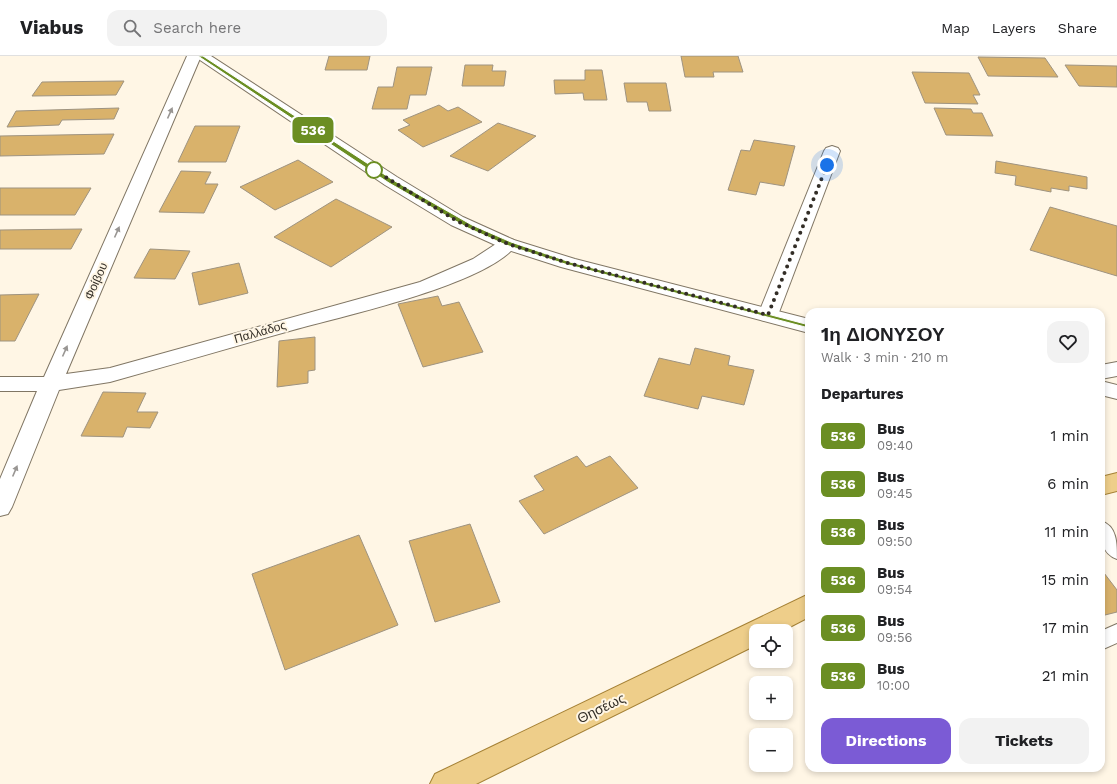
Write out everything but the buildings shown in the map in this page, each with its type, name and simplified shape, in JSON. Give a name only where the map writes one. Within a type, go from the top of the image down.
[{"type":"main road","points":[[1105,485],[1117,482]]},
{"type":"main road","name":"Θησέως","points":[[770,624],[805,607]]},
{"type":"main road","name":"Θησέως","points":[[445,784],[749,634]]},
{"type":"street","name":"Φοίβου","points":[[0,507],[51,384],[194,56]]},
{"type":"street","points":[[201,56],[391,181],[457,221],[508,244],[568,263],[805,325]]},
{"type":"street","points":[[768,315],[832,151]]},
{"type":"street","name":"Παλλάδος","points":[[0,384],[51,384],[110,375],[427,286],[472,268],[494,256],[508,244]]},
{"type":"street","points":[[1105,371],[1117,369]]},
{"type":"street","points":[[1105,389],[1117,392]]},
{"type":"lane","points":[[1105,534],[1117,551]]},
{"type":"lane","points":[[1105,639],[1117,633]]},
{"type":"bus line","name":"536","points":[[201,56],[391,181],[457,221],[508,244],[568,263],[805,325]]},
{"type":"route","points":[[374,170],[457,221],[508,244],[568,263],[768,315],[827,165]]}]
